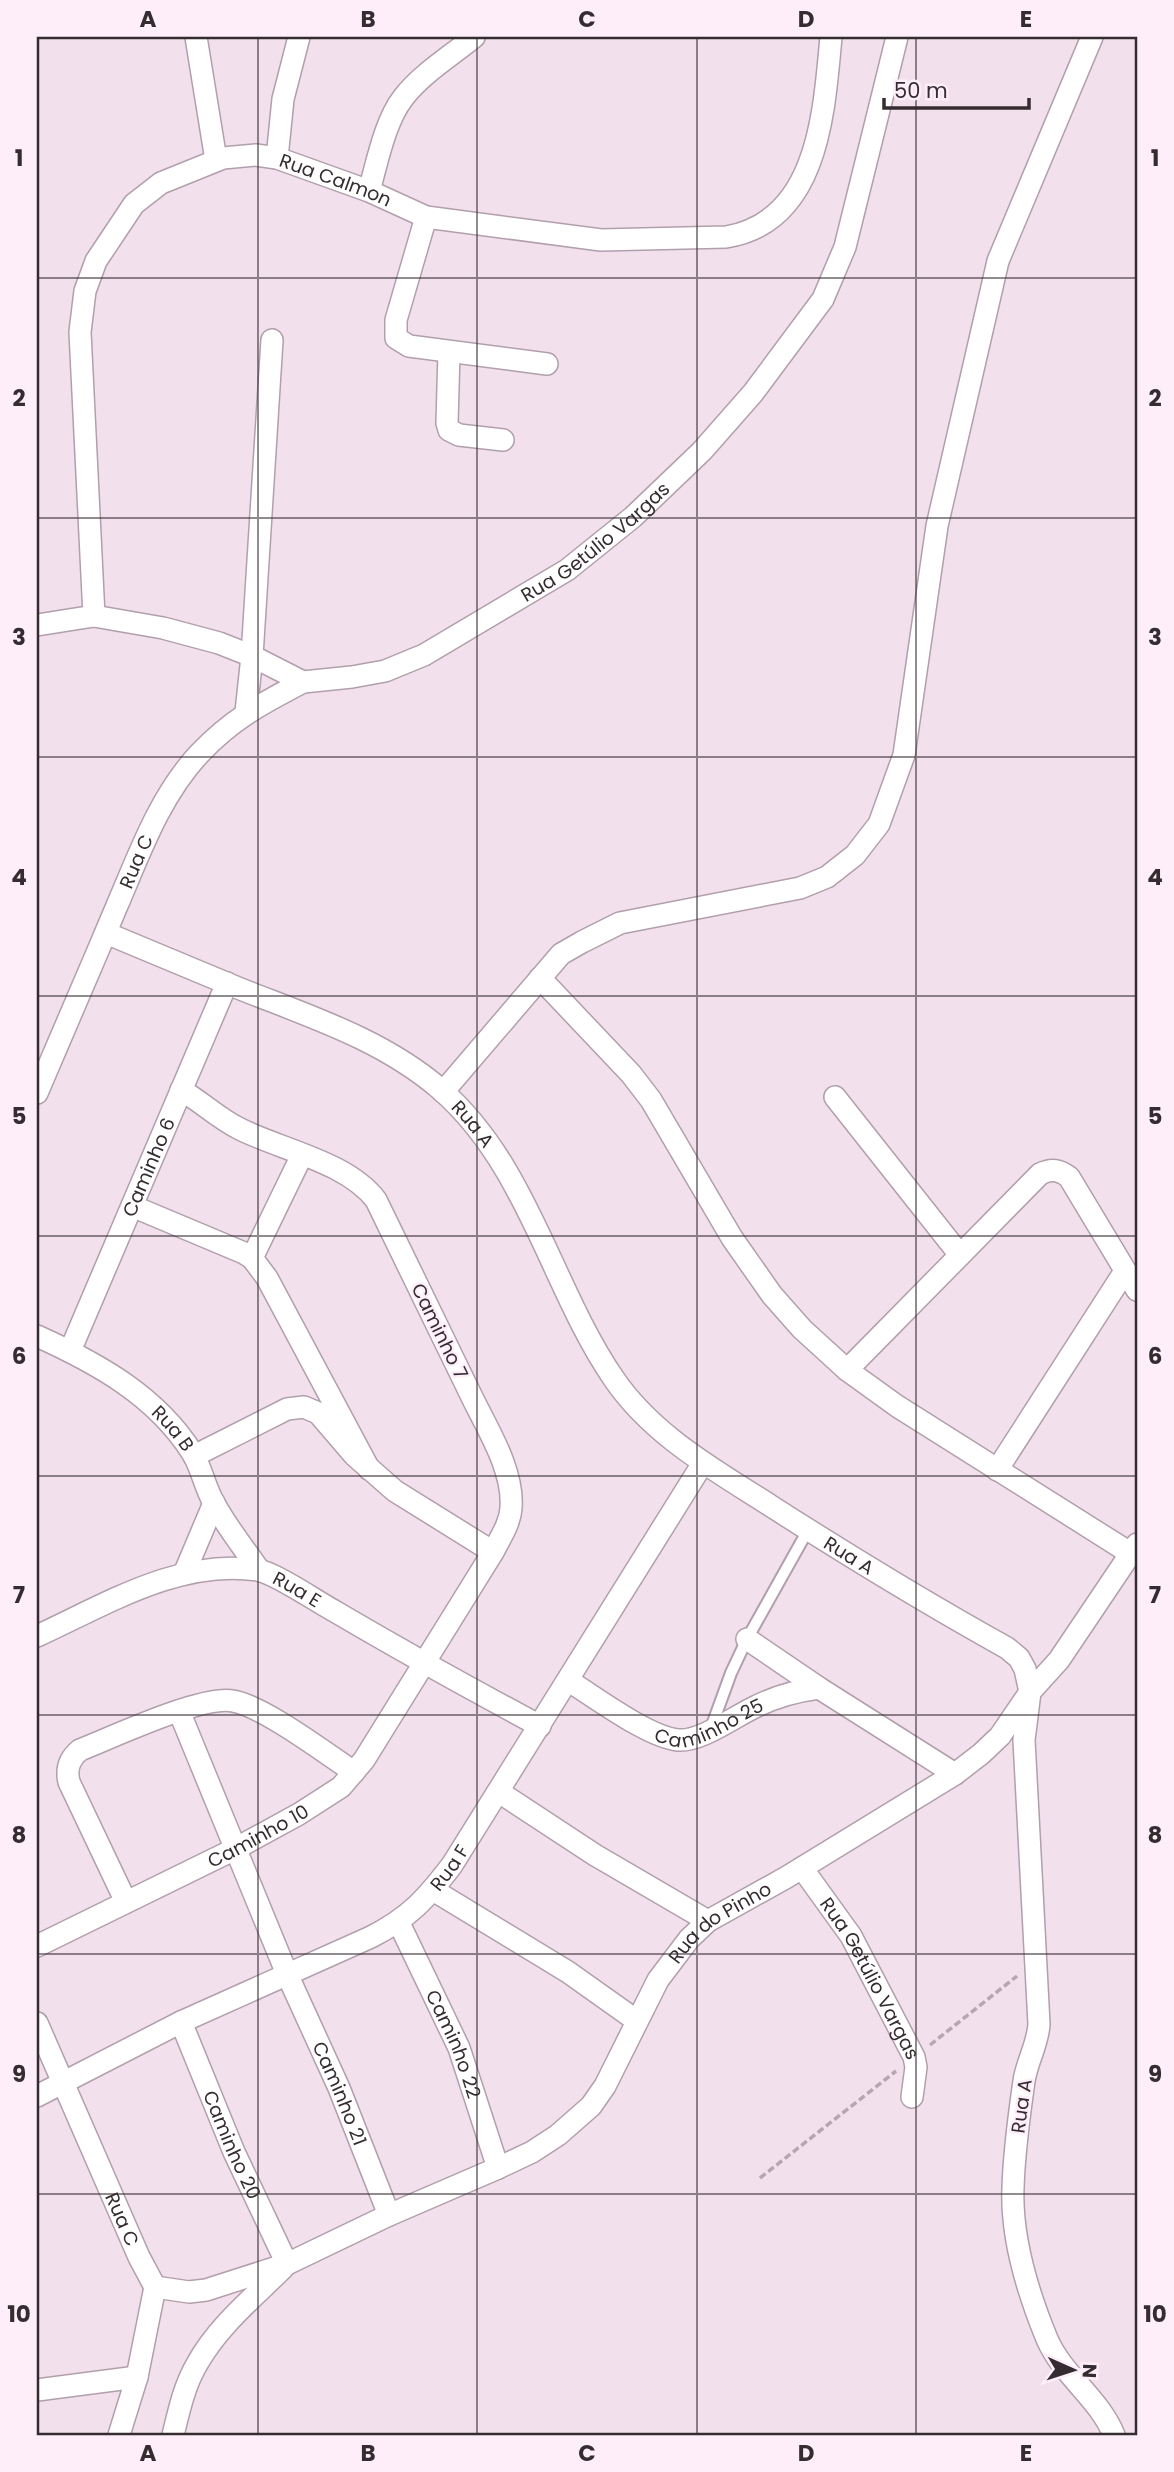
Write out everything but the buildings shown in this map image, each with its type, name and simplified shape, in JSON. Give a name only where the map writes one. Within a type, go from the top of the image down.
[{"type":"street","points":[[196,37],[216,160]]},
{"type":"street","points":[[277,158],[283,99],[299,37]]},
{"type":"street","points":[[369,191],[379,154],[402,99],[425,76],[474,37]]},
{"type":"street","name":"Rua Calmon","points":[[94,616],[80,332],[85,291],[96,261],[134,204],[161,183],[216,160],[256,155],[277,158],[369,191],[426,217],[601,240],[726,237],[743,234],[764,223],[786,205],[804,177],[822,123],[831,37]]},
{"type":"street","name":"Rua Getúlio Vargas","points":[[303,682],[385,671],[424,655],[567,570],[633,517],[702,451],[754,393],[806,324],[836,273],[845,247],[897,37]]},
{"type":"street","points":[[443,1091],[561,954],[620,923],[800,888],[827,877],[855,855],[879,824],[904,755],[937,526],[998,261],[1092,37]]},
{"type":"street","points":[[426,217],[394,331],[396,338],[409,346],[547,364]]},
{"type":"street","points":[[246,712],[272,340]]},
{"type":"street","points":[[449,352],[449,430],[459,435],[503,440]]},
{"type":"street","points":[[37,625],[94,616],[163,628],[219,643],[252,656],[303,682]]},
{"type":"street","name":"Rua C","points":[[37,1093],[141,849],[174,785],[222,731],[246,712],[303,682]]},
{"type":"street","name":"Rua A","points":[[106,933],[303,1012],[362,1039],[420,1073],[443,1091],[480,1130],[498,1157],[590,1338],[614,1379],[656,1427],[703,1463],[807,1530],[917,1598],[1007,1648],[1019,1658],[1026,1669],[1030,1692],[1024,1741],[1039,2024],[1038,2037],[1025,2074],[1013,2208],[1025,2275],[1046,2337],[1062,2367],[1102,2412],[1114,2435]]},
{"type":"street","points":[[540,978],[631,1074],[651,1100],[732,1238],[772,1295],[802,1329],[847,1370],[897,1406],[996,1470],[1134,1549]]},
{"type":"street","name":"Caminho 6","points":[[70,1351],[132,1206],[187,1094],[233,986]]},
{"type":"street","name":"Caminho 7","points":[[187,1094],[242,1130],[357,1181],[376,1199],[497,1452],[508,1480],[511,1508],[509,1521],[493,1552],[424,1663]]},
{"type":"street","points":[[835,1097],[960,1255]]},
{"type":"street","points":[[251,1258],[302,1155]]},
{"type":"street","points":[[847,1370],[1040,1174],[1053,1170],[1069,1177],[1137,1290]]},
{"type":"street","points":[[132,1206],[251,1258],[267,1278],[369,1469]]},
{"type":"street","points":[[996,1470],[1125,1271]]},
{"type":"street","name":"Rua B","points":[[37,1336],[70,1351],[145,1398],[177,1431],[194,1456],[214,1503],[259,1570]]},
{"type":"street","points":[[194,1456],[287,1409],[304,1407],[324,1417],[354,1455],[417,1507],[493,1552]]},
{"type":"street","name":"Rua F","points":[[37,2096],[181,2022],[399,1923],[433,1890],[452,1866],[703,1463]]},
{"type":"street","points":[[184,1574],[214,1503]]},
{"type":"street","name":"Rua do Pinho","points":[[287,2264],[532,2152],[558,2135],[591,2106],[614,2071],[658,1980],[689,1939],[708,1921],[802,1868],[955,1774],[1000,1736],[1030,1692],[1059,1660],[1134,1549]]},
{"type":"street","name":"Rua E","points":[[37,1636],[160,1581],[217,1569],[259,1570],[540,1726]]},
{"type":"street","points":[[747,1639],[955,1774]]},
{"type":"street","name":"Caminho 10","points":[[37,1946],[235,1849],[341,1787],[364,1760],[424,1663]]},
{"type":"street","name":"Caminho 25","points":[[569,1681],[648,1729],[679,1740],[694,1738],[778,1697],[819,1688]]},
{"type":"street","points":[[127,1902],[69,1782],[69,1764],[80,1750],[179,1711],[216,1700],[232,1700],[279,1723],[354,1772]]},
{"type":"street","name":"Caminho 21","points":[[179,1711],[287,1974],[339,2088],[389,2216]]},
{"type":"street","points":[[499,1792],[595,1855],[708,1921]]},
{"type":"street","name":"Rua Getúlio Vargas","points":[[802,1868],[851,1936],[914,2057],[916,2067],[912,2097]]},
{"type":"street","points":[[433,1890],[568,1972],[637,2021]]},
{"type":"street","name":"Caminho 22","points":[[399,1923],[459,2048],[498,2168]]},
{"type":"street","name":"Caminho 20","points":[[181,2022],[234,2152],[287,2264]]},
{"type":"street","name":"Rua C","points":[[37,2023],[139,2257],[155,2287]]},
{"type":"street","points":[[120,2435],[137,2376],[155,2287],[189,2292],[206,2290],[287,2264]]},
{"type":"street","points":[[173,2435],[181,2399],[215,2335],[287,2264]]},
{"type":"street","points":[[37,2390],[137,2376]]},
{"type":"lane","points":[[710,1731],[731,1673],[747,1639],[807,1530]]}]
